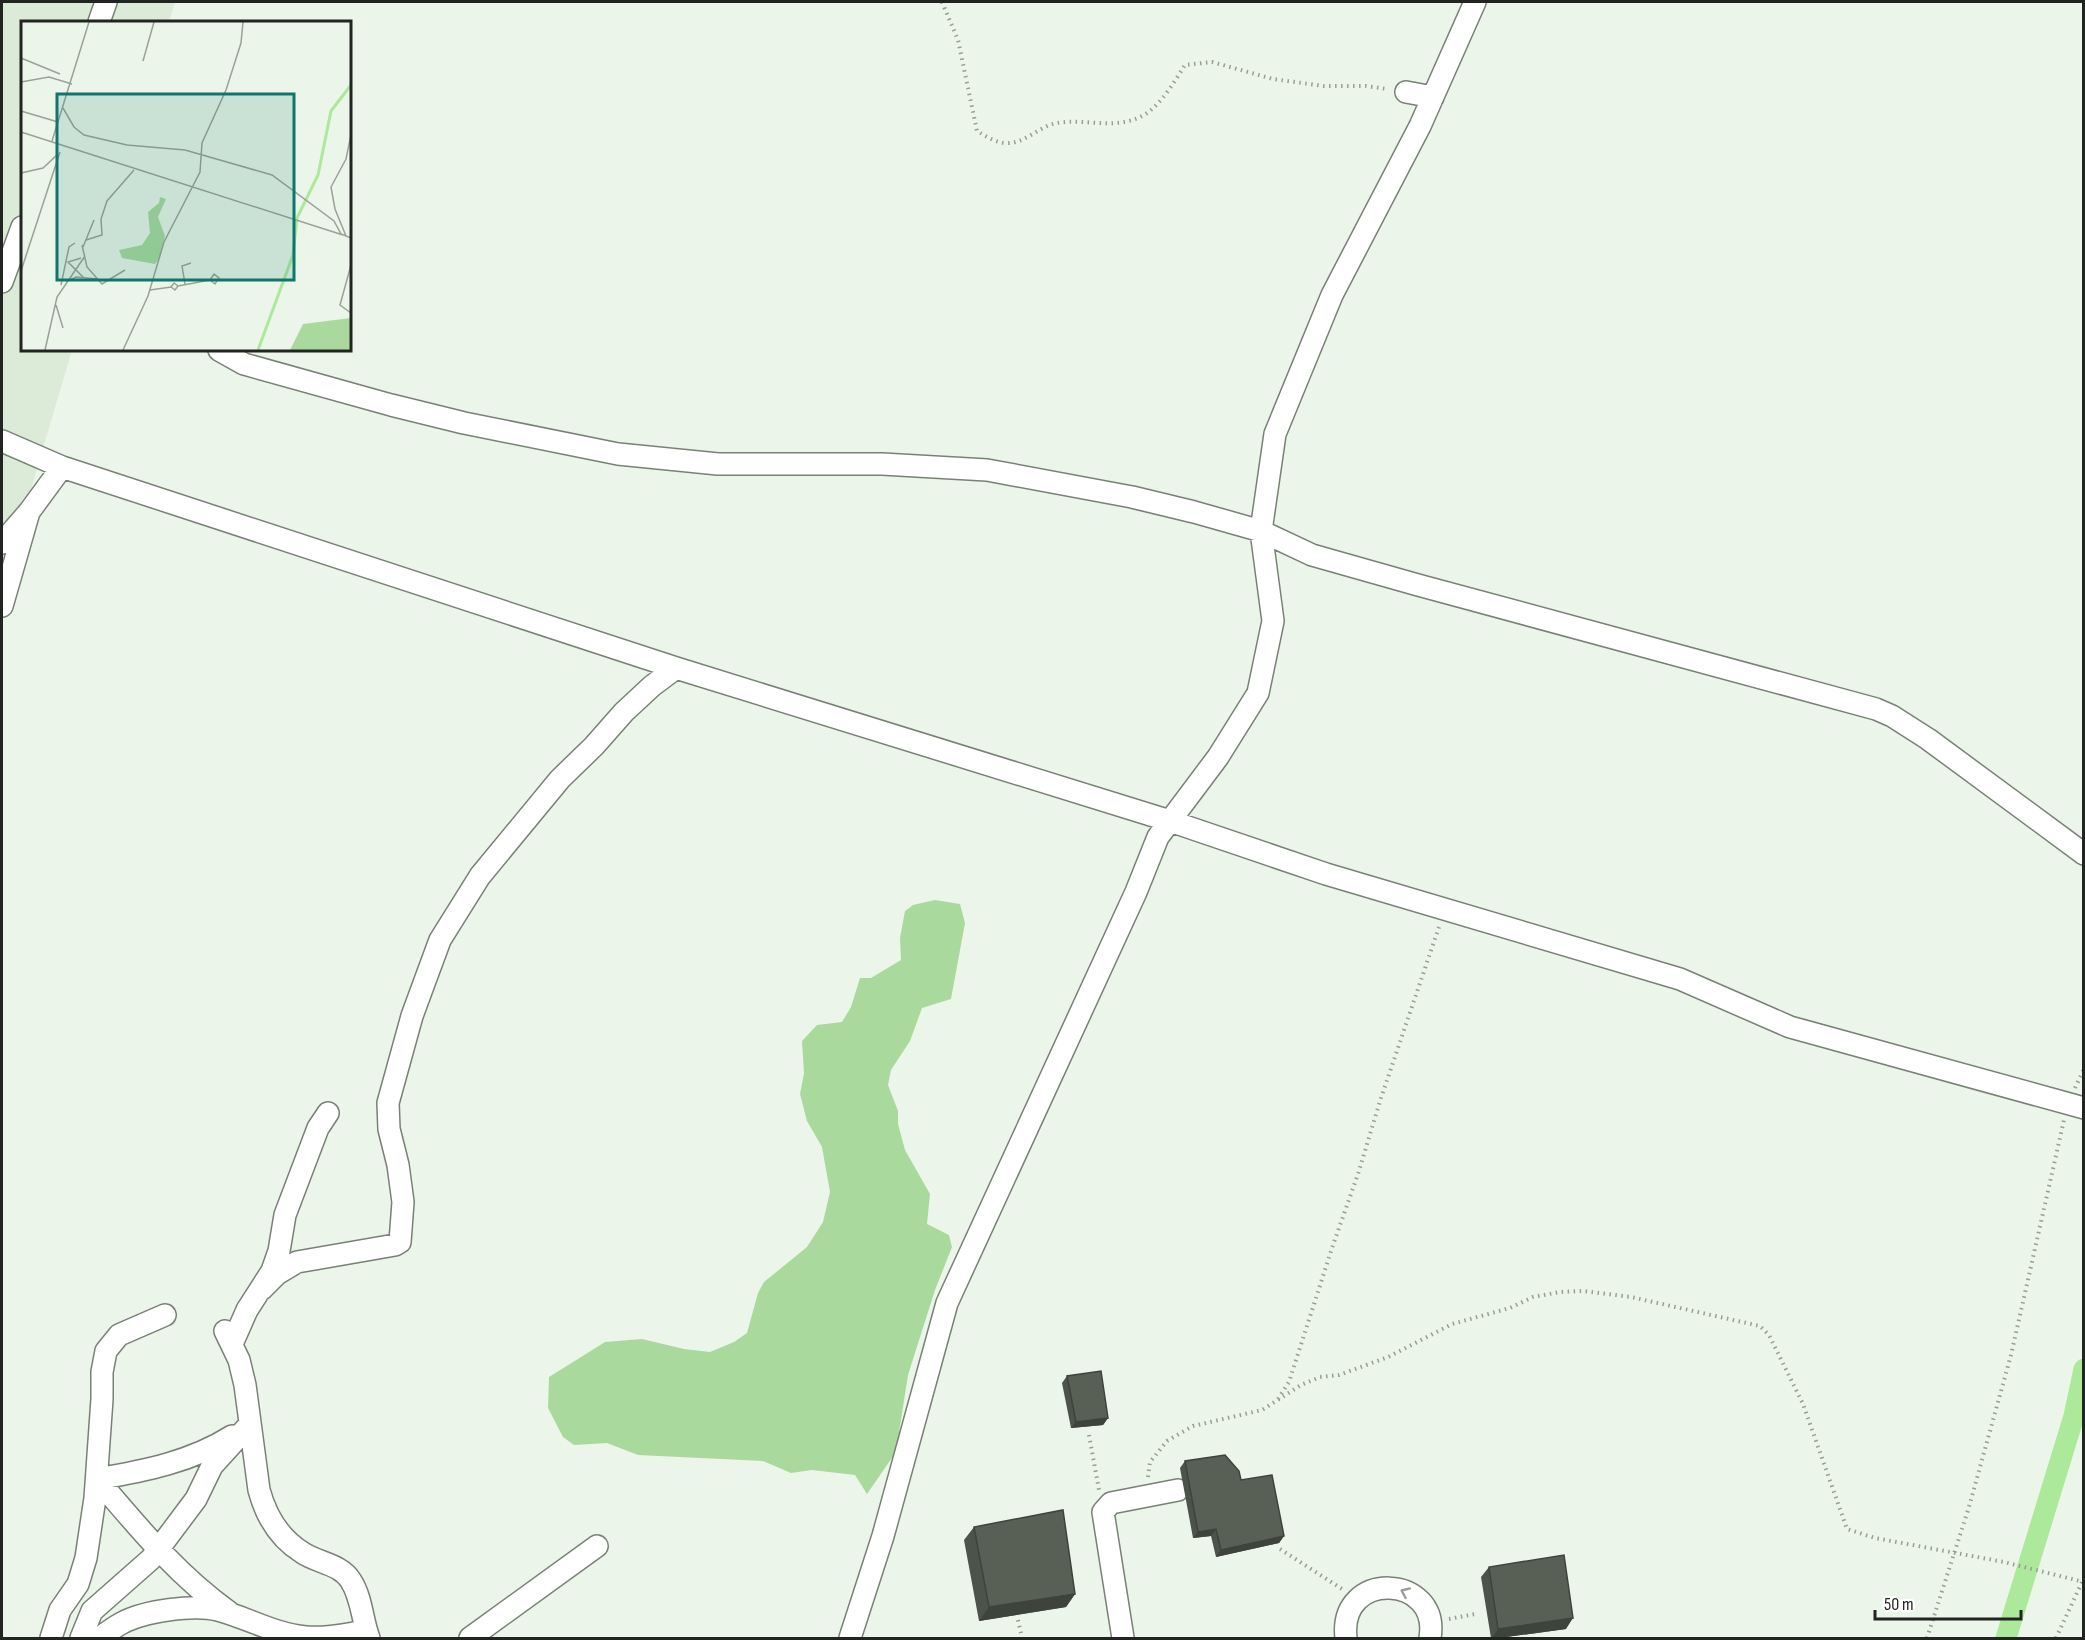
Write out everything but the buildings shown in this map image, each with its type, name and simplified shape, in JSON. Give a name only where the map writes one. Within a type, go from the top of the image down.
[{"type":"street","points":[[99,21],[106,2]]},
{"type":"street","points":[[850,1638],[883,1536],[947,1303],[1137,892],[1158,837],[1218,757],[1258,693],[1273,621],[1261,531],[1275,434],[1332,295],[1420,126],[1475,2]]},
{"type":"street","points":[[1406,92],[1433,97]]},
{"type":"street","points":[[2,282],[7,250],[21,229]]},
{"type":"street","points":[[221,351],[244,364],[391,405],[464,423],[618,454],[718,464],[882,464],[987,470],[1132,497],[1194,512],[1261,531],[1312,555],[1876,709],[1892,716],[1928,739],[2084,854]]},
{"type":"street","points":[[2,441],[62,467],[676,669],[1170,821],[1326,874],[1680,980],[1790,1027],[2076,1106]]},
{"type":"street","points":[[2,543],[29,512],[62,467]]},
{"type":"street","points":[[2,606],[29,512]]},
{"type":"street","points":[[99,1638],[123,1622],[171,1609],[216,1610],[267,1629],[305,1637],[367,1635],[358,1596],[351,1581],[326,1562],[304,1554],[282,1536],[270,1520],[259,1490],[245,1385],[239,1360],[229,1337],[262,1289],[278,1274],[297,1262],[395,1245],[400,1242],[403,1203],[398,1165],[389,1129],[388,1103],[412,1016],[440,940],[480,876],[560,778],[652,686],[676,669]]},
{"type":"street","points":[[262,1289],[279,1251],[285,1215],[318,1128],[328,1113]]},
{"type":"street","points":[[51,1638],[60,1610],[78,1584],[86,1558],[97,1479],[102,1372],[106,1351],[119,1335],[165,1316]]},
{"type":"street","points":[[97,1479],[141,1472],[192,1456],[219,1444],[250,1424]]},
{"type":"street","points":[[81,1638],[92,1611],[151,1559],[196,1499],[212,1466],[250,1424]]},
{"type":"street","points":[[97,1479],[159,1549],[213,1600],[239,1619]]},
{"type":"street","points":[[1123,1638],[1103,1512],[1111,1503],[1178,1490]]},
{"type":"street","points":[[470,1638],[597,1546]]},
{"type":"street","points":[[1346,1638],[1348,1614],[1357,1600],[1371,1590],[1379,1588],[1396,1588],[1412,1594],[1424,1606],[1430,1630]]},
{"type":"path","points":[[942,2],[958,39],[977,131],[997,142],[1007,144],[1016,142],[1044,126],[1060,122],[1099,124],[1132,121],[1153,108],[1185,66],[1212,62],[1273,79],[1324,86],[1366,86],[1406,92]]},
{"type":"path","points":[[1276,1403],[1289,1382],[1381,1098],[1436,938],[1443,909]]},
{"type":"path","points":[[1927,1638],[1970,1507],[2084,1069]]},
{"type":"path","points":[[1151,1496],[1148,1477],[1150,1462],[1167,1441],[1193,1426],[1262,1410],[1301,1385],[1320,1377],[1339,1375],[1388,1357],[1452,1324],[1510,1308],[1533,1297],[1560,1292],[1584,1291],[1643,1300],[1760,1326],[1769,1335],[1803,1404],[1847,1528],[1875,1538],[2004,1562],[2083,1581],[2056,1638]]},
{"type":"path","points":[[1089,1436],[1103,1512]]},
{"type":"path","points":[[1280,1549],[1357,1600]]},
{"type":"path","points":[[1430,1630],[1475,1614]]},
{"type":"path","points":[[1018,1620],[1022,1638]]},
{"type":"shaded area","points":[[2,2],[175,2],[169,21],[21,21],[21,351],[72,351],[2,587]]},
{"type":"green space","points":[[935,900],[960,904],[965,923],[951,999],[922,1008],[910,1041],[891,1070],[888,1085],[898,1111],[898,1124],[905,1150],[930,1194],[927,1224],[949,1235],[952,1247],[935,1290],[908,1375],[896,1452],[867,1494],[855,1475],[812,1470],[791,1473],[763,1461],[638,1455],[607,1443],[574,1445],[563,1437],[548,1408],[549,1377],[605,1342],[642,1339],[684,1349],[710,1352],[734,1342],[747,1333],[758,1293],[764,1282],[807,1247],[823,1222],[830,1192],[822,1147],[807,1121],[800,1094],[804,1073],[802,1041],[817,1025],[842,1022],[851,1007],[860,978],[871,978],[901,960],[900,938],[905,911],[913,905]]},
{"type":"waterway","points":[[2006,1638],[2074,1416],[2084,1369]]}]
